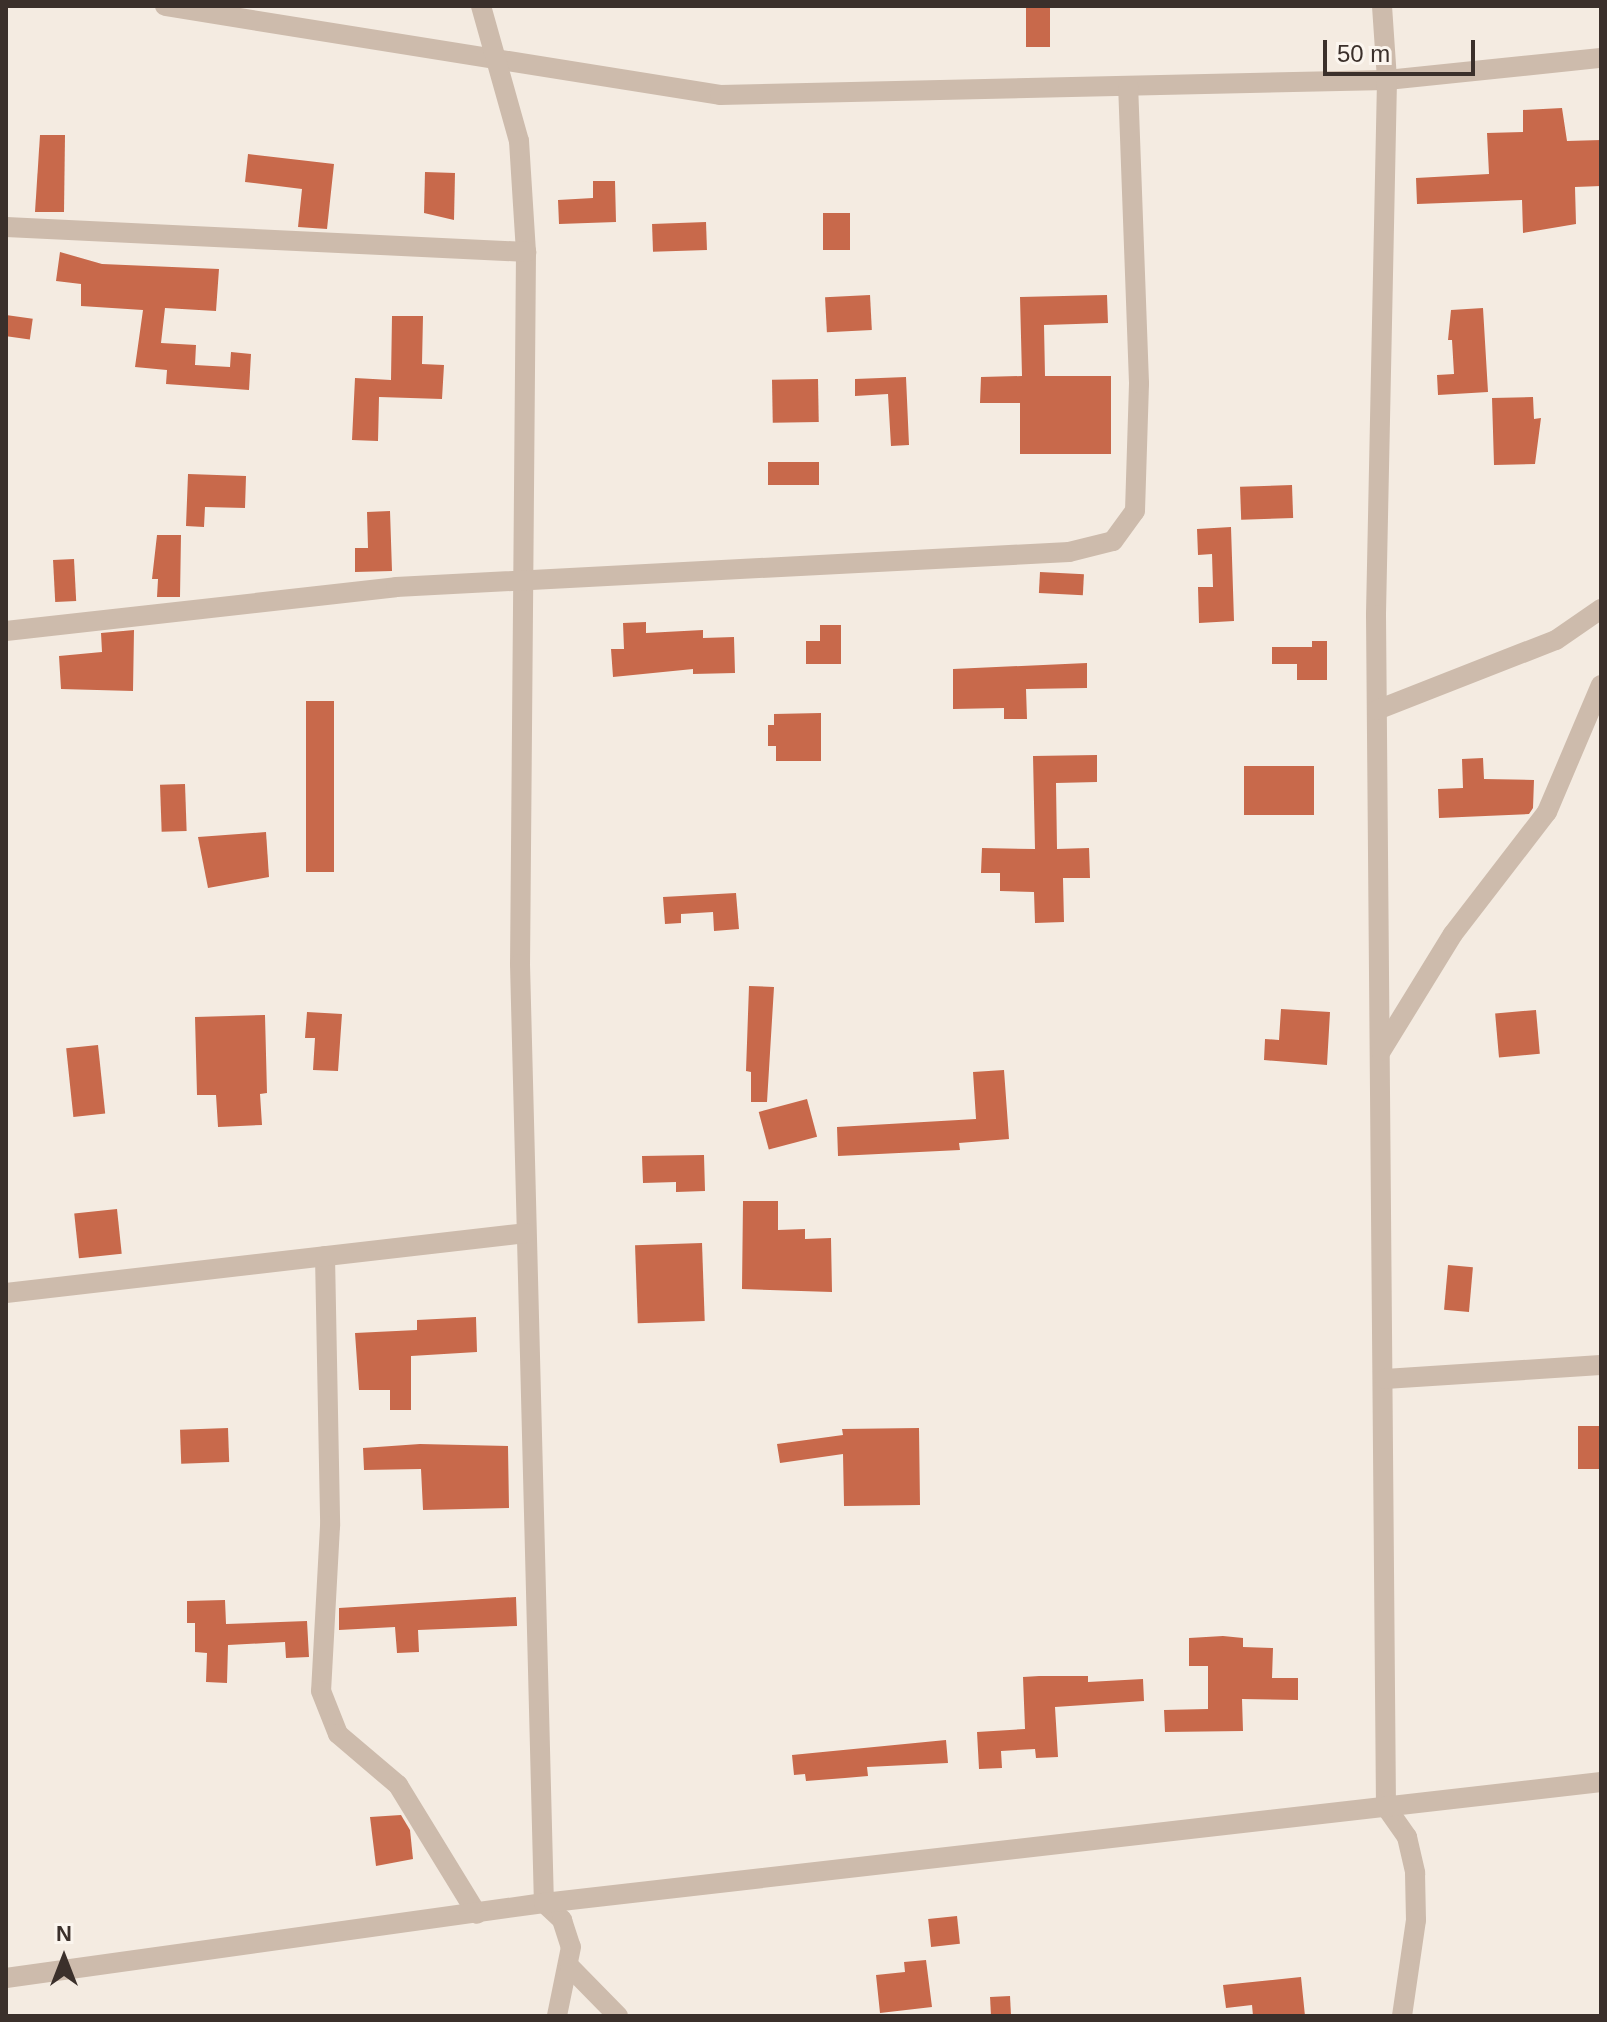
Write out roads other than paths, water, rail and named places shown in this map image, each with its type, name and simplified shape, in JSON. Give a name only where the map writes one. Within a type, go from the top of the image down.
[{"type":"street","points":[[165,6],[496,55],[720,95],[1387,80],[1601,58]]},
{"type":"street","points":[[481,6],[519,141],[526,252],[520,918],[544,1903],[562,1920],[571,1947],[570,1967],[557,2016]]},
{"type":"street","points":[[1382,6],[1387,80],[1377,710],[1385,1379],[1386,1807],[1407,1837],[1415,1873],[1416,1920],[1402,2016]]},
{"type":"street","points":[[6,631],[396,587],[1069,552],[1113,541],[1135,511],[1139,383],[1128,86]]},
{"type":"street","points":[[6,227],[526,252]]},
{"type":"street","points":[[1377,710],[1556,640],[1601,609]]},
{"type":"street","points":[[1381,1051],[1453,934],[1547,812],[1601,685]]},
{"type":"street","points":[[6,1293],[526,1233]]},
{"type":"street","points":[[325,1256],[330,1526],[321,1691],[338,1734],[398,1785],[477,1914]]},
{"type":"street","points":[[1385,1379],[1601,1365]]},
{"type":"street","points":[[6,1978],[544,1903],[1601,1782]]},
{"type":"street","points":[[570,1967],[618,2016]]}]
